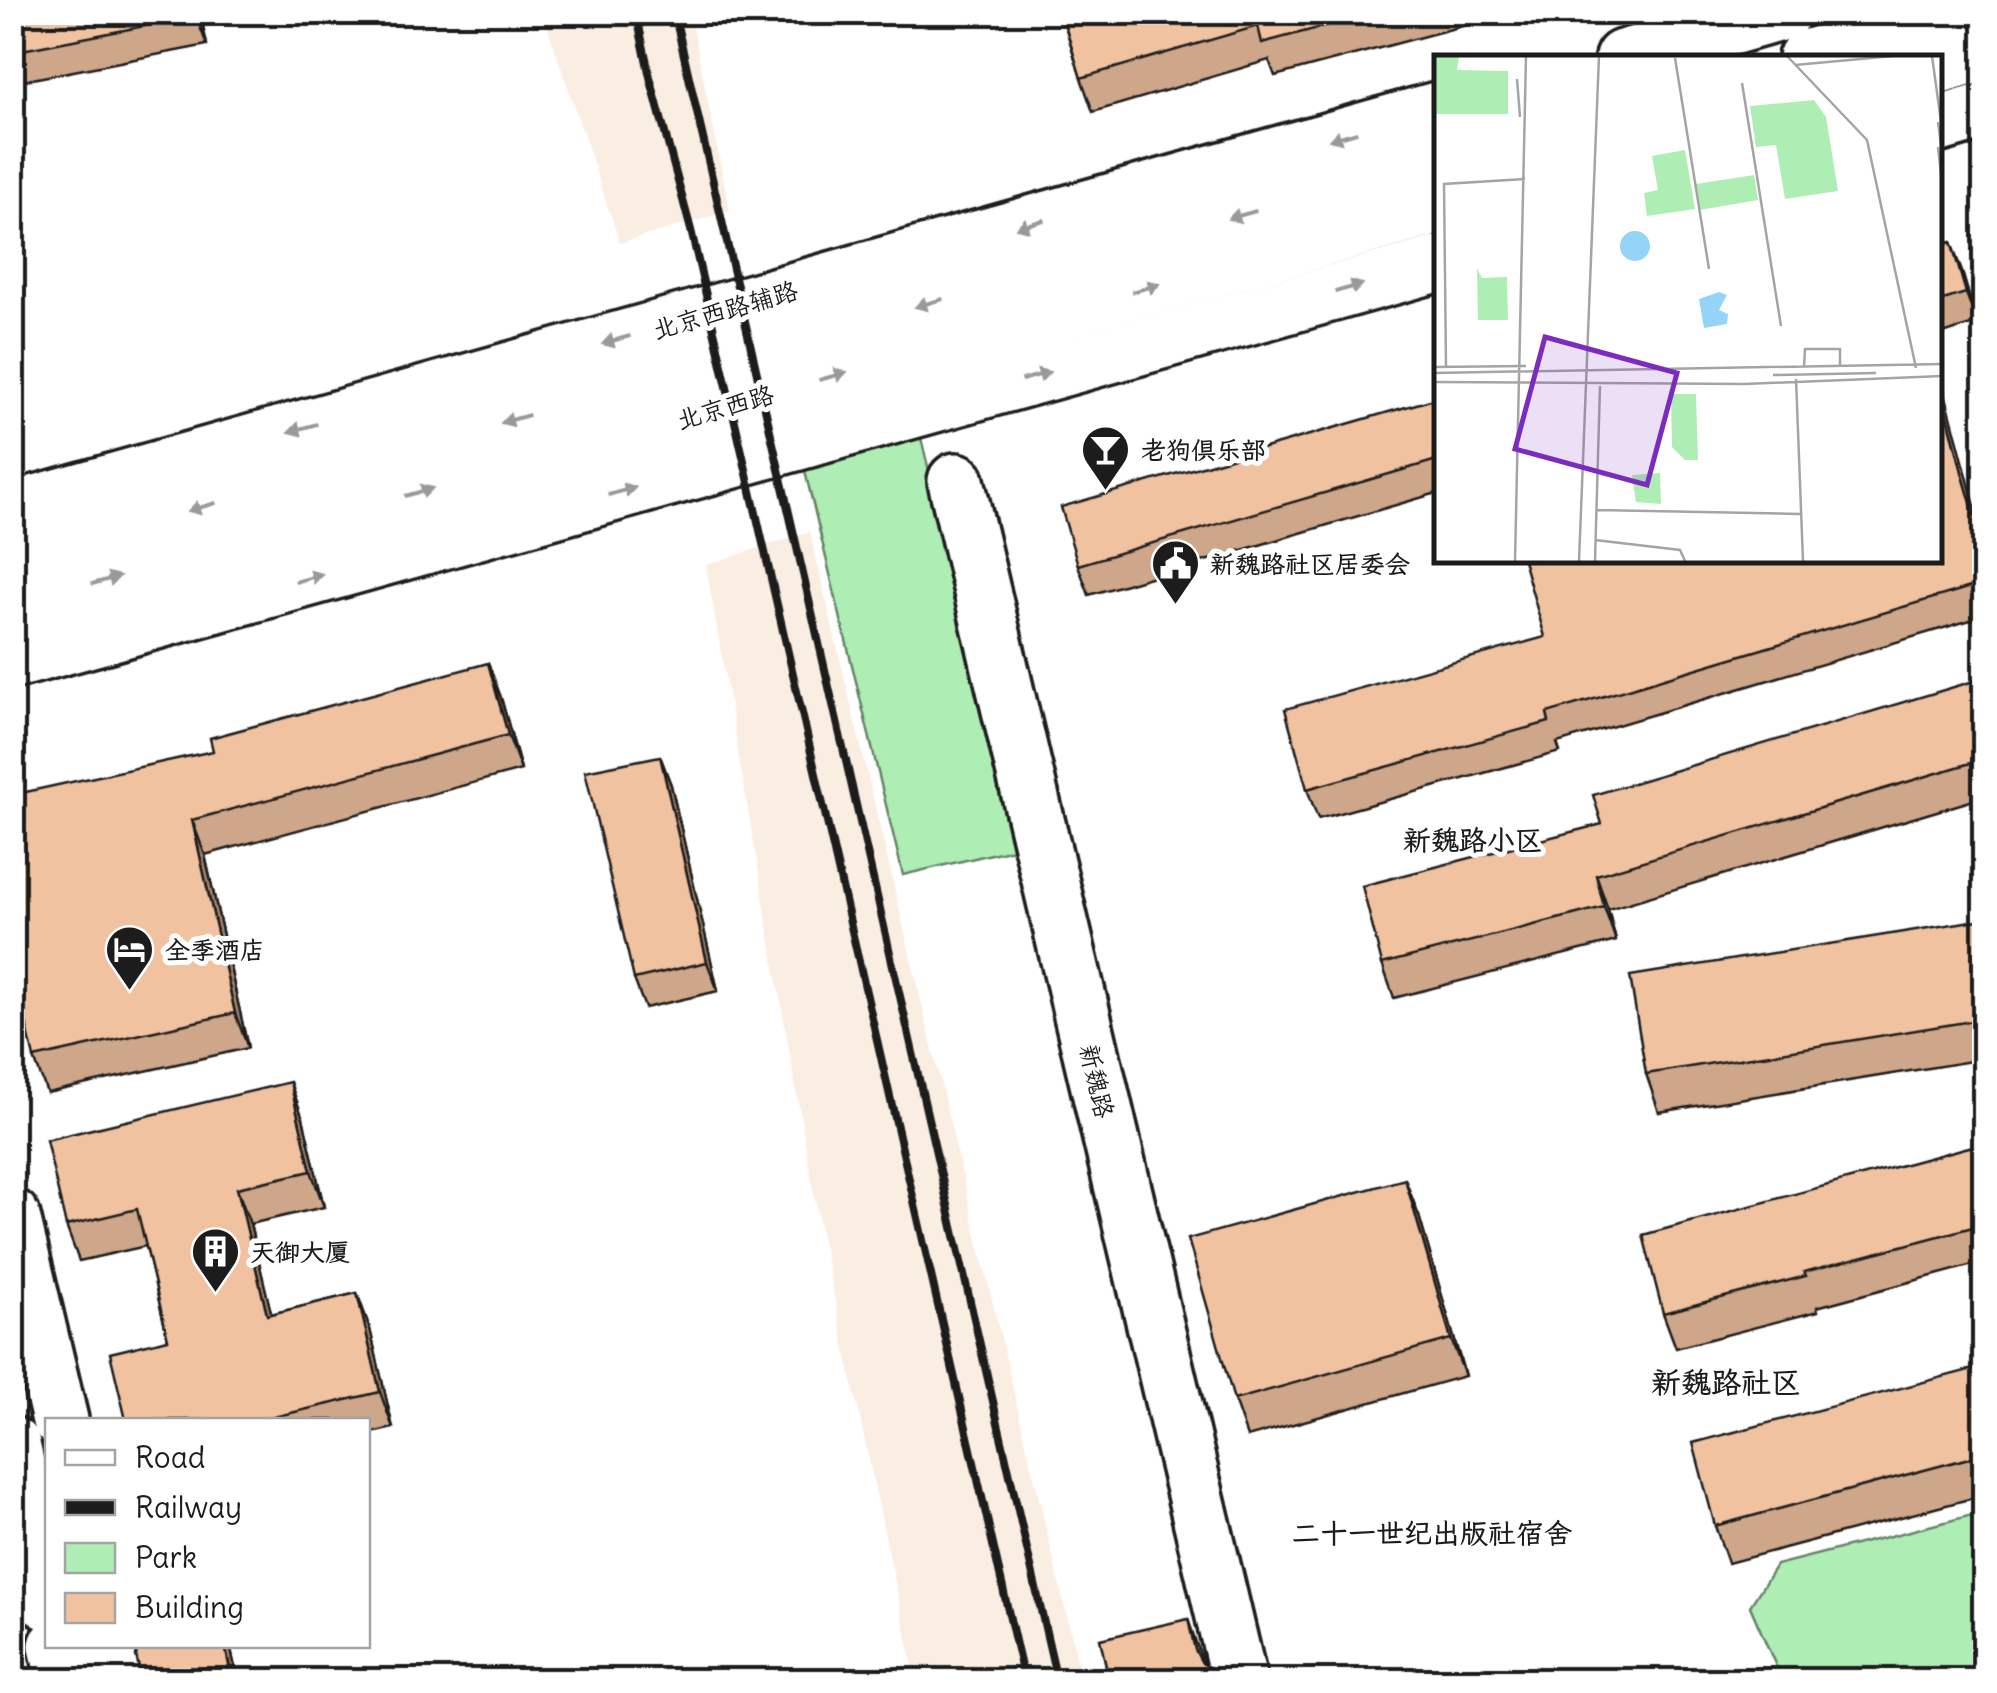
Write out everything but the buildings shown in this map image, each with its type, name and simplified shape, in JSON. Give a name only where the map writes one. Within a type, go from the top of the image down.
[{"type":"main road","points":[[1632,55],[1783,12]]},
{"type":"main road","points":[[1816,55],[1967,12]]},
{"type":"main road","points":[[1942,65],[1984,53]]},
{"type":"main road","name":"北京西路辅路","points":[[12,510],[1434,111]]},
{"type":"main road","points":[[1942,123],[1984,111]]},
{"type":"main road","name":"北京西路","points":[[12,560],[1434,162]]},
{"type":"main road","name":"北京西路","points":[[12,606],[1434,208]]},
{"type":"main road","points":[[12,661],[1434,265]]},
{"type":"main road","name":"新魏路","points":[[956,481],[1239,1680]]},
{"type":"main road","points":[[12,1217],[60,1418]]},
{"type":"main road","points":[[12,1445],[45,1589]]},
{"type":"main road","points":[[57,1648],[65,1680]]},
{"type":"main road","points":[[113,1648],[121,1680]]},
{"type":"shaded area","points":[[543,13],[690,13],[730,211],[620,243]]},
{"type":"shaded area","points":[[810,532],[1082,1680],[916,1680],[821,1235],[706,565]]},
{"type":"green space","points":[[920,434],[1021,847],[903,875],[803,463]]},
{"type":"green space","points":[[1984,1512],[1984,1680],[1782,1680],[1750,1606],[1776,1565]]},
{"type":"railway","points":[[636,12],[691,230],[1024,1680]]},
{"type":"railway","points":[[674,12],[1057,1680]]},
{"type":"place","name":"老狗俱乐部","points":[[1106,492]]},
{"type":"place","name":"新魏路社区居委会","points":[[1175,606]]},
{"type":"place","name":"全季酒店","points":[[130,992]]},
{"type":"place","name":"天御大厦","points":[[215,1294]]},
{"type":"district","name":"新魏路小区","points":[[1473,840]]},
{"type":"district","name":"新魏路社区","points":[[1726,1383]]},
{"type":"district","name":"二十一世纪出版社宿舍","points":[[1432,1533]]}]
